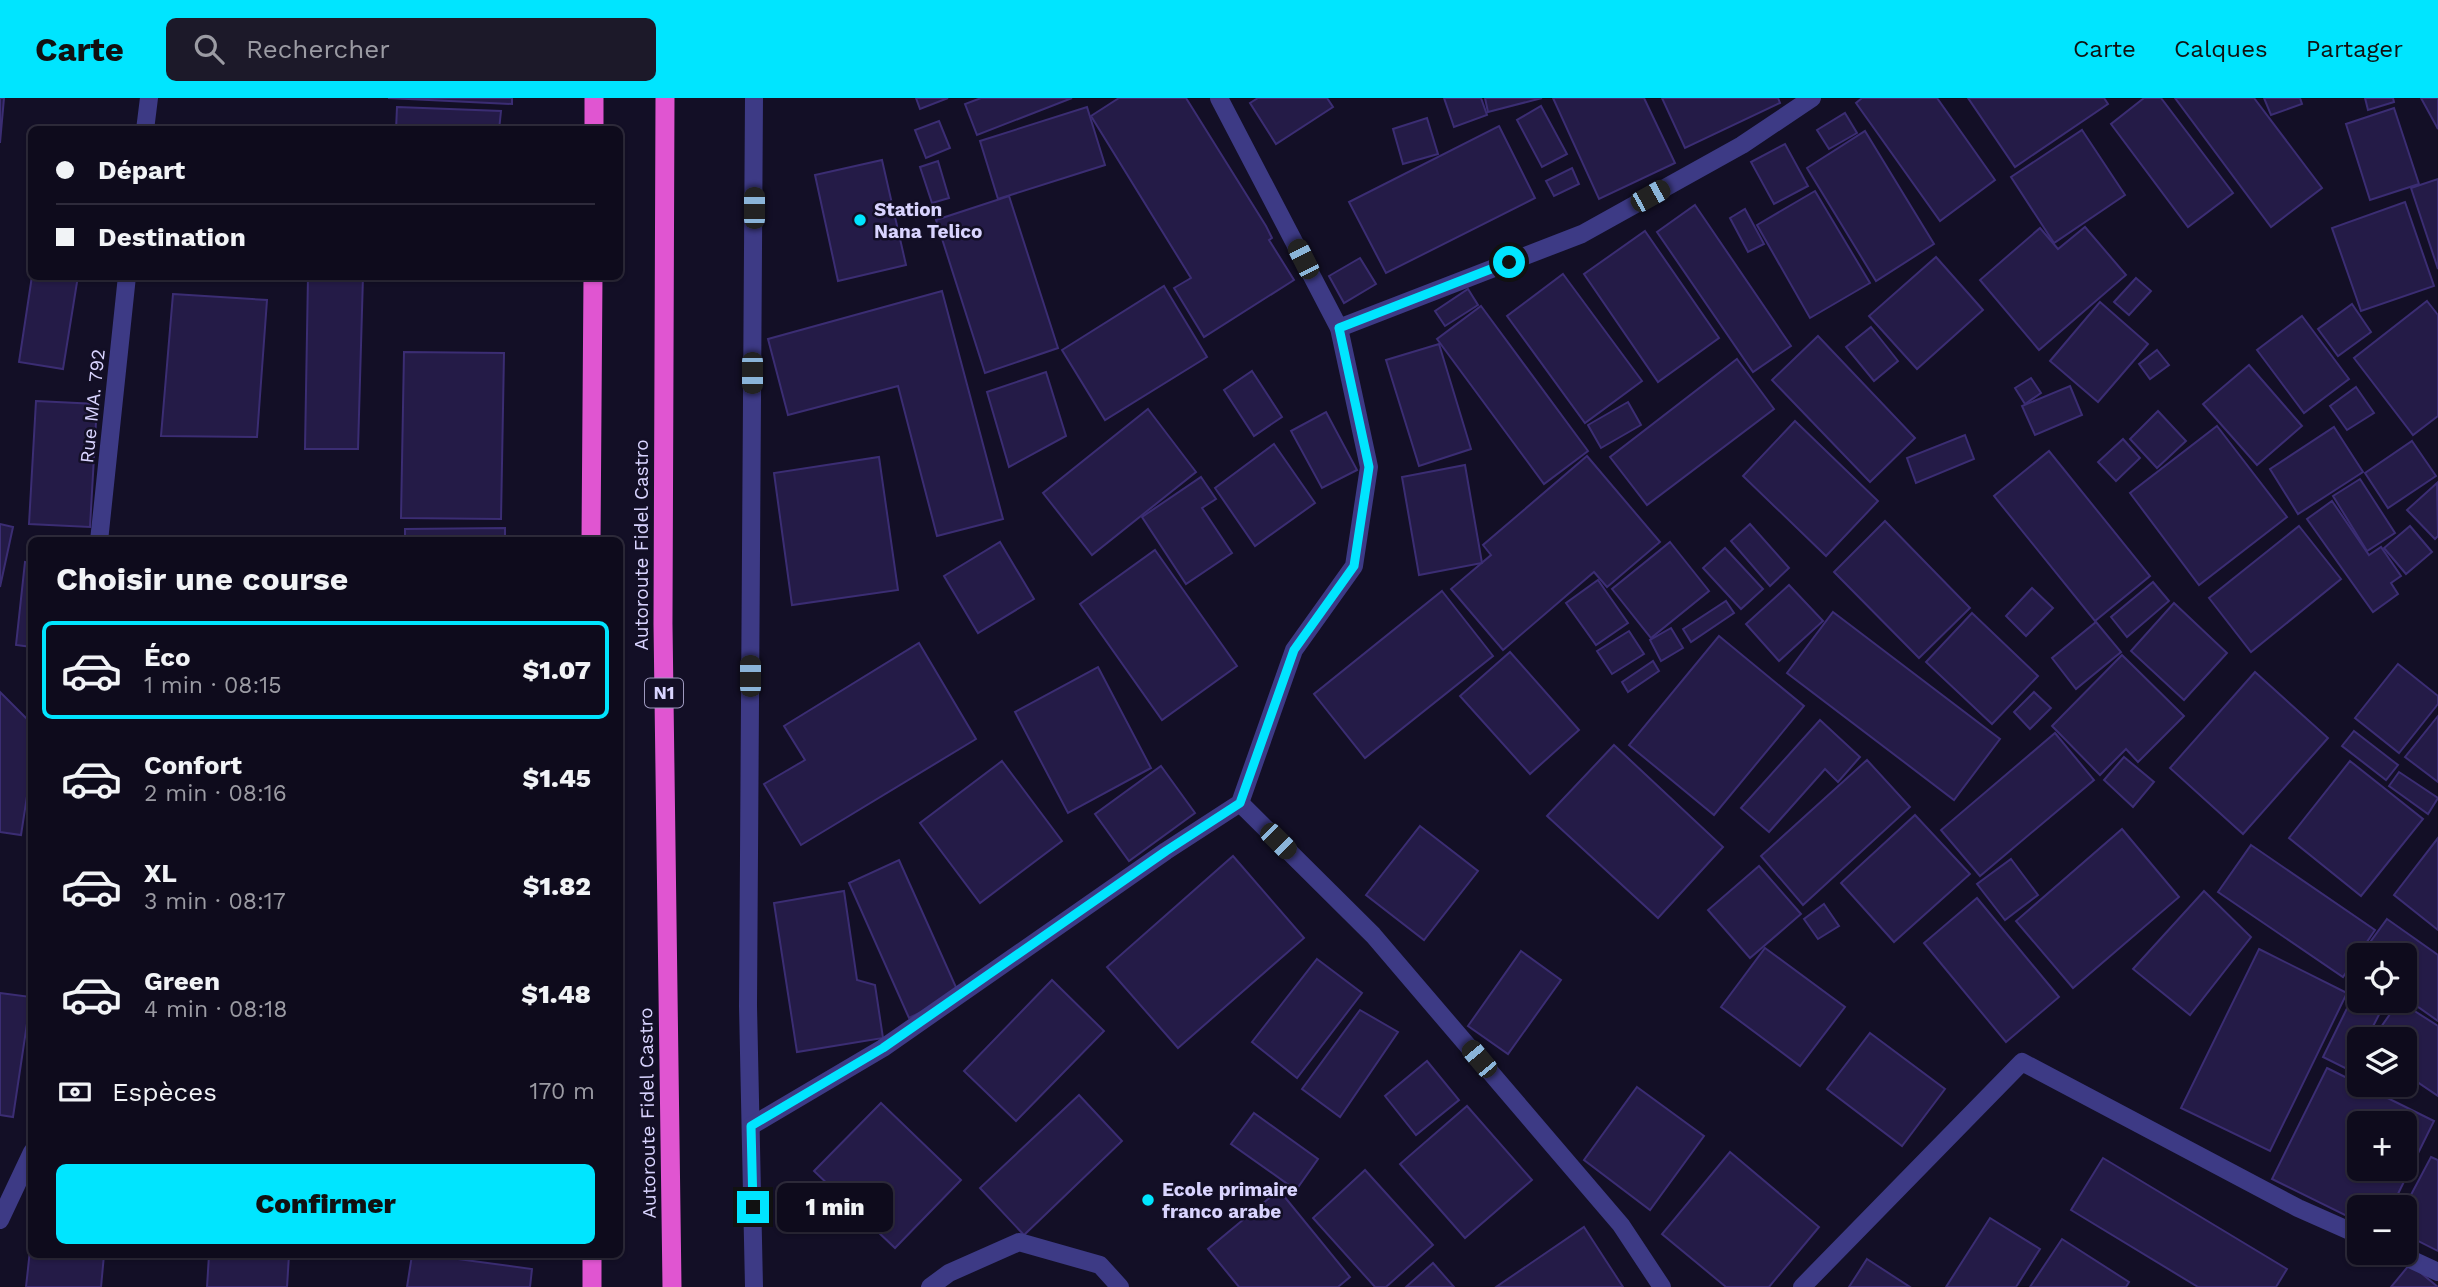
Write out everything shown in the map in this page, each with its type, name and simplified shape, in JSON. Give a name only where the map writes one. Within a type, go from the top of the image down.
[{"type":"highway","points":[[594,98],[594,126]]},
{"type":"highway","name":"Autoroute Fidel Castro","points":[[665,98],[663,624],[672,1287]]},
{"type":"highway","points":[[591,537],[593,280]]},
{"type":"highway","points":[[592,1258],[592,1287]]},
{"type":"street","points":[[146,126],[149,98]]},
{"type":"street","points":[[754,98],[748,1006],[754,1287]]},
{"type":"street","points":[[751,1126],[883,1048],[1166,851],[1240,803],[1294,650],[1354,566],[1369,467],[1339,328],[1219,98]]},
{"type":"street","points":[[1339,328],[1582,234],[1742,145],[1812,98]]},
{"type":"street","name":"Rue MA. 792","points":[[99,537],[127,280]]},
{"type":"street","points":[[1240,803],[1373,935],[1621,1225],[1662,1287]]},
{"type":"street","points":[[1802,1287],[2022,1062],[2298,1208],[2347,1230]]},
{"type":"street","points":[[0,1220],[28,1160]]},
{"type":"street","points":[[930,1287],[949,1273],[1019,1242],[1100,1265],[1120,1287]]},
{"type":"street","points":[[2417,1262],[2438,1272]]},
{"type":"building","points":[[0,98],[4,98],[0,143]]},
{"type":"building","points":[[388,98],[512,98],[512,104]]},
{"type":"building","points":[[916,98],[948,98],[920,109]]},
{"type":"building","points":[[981,98],[1072,98],[977,135],[965,104]]},
{"type":"building","points":[[1119,98],[1186,98],[1266,226],[1272,238],[1269,240],[1294,280],[1204,337],[1174,288],[1191,278],[1091,116]]},
{"type":"building","points":[[1258,98],[1327,98],[1333,107],[1276,144],[1250,103]]},
{"type":"building","points":[[1444,98],[1481,98],[1487,115],[1454,127]]},
{"type":"building","points":[[1485,98],[1542,98],[1488,112]]},
{"type":"building","points":[[1553,98],[1644,98],[1675,163],[1599,199]]},
{"type":"building","points":[[1662,98],[1778,98],[1780,103],[1685,148]]},
{"type":"building","points":[[1862,98],[1937,98],[1995,180],[1940,221],[1856,103]]},
{"type":"building","points":[[1968,98],[2104,98],[2108,104],[2015,167]]},
{"type":"building","points":[[2144,98],[2161,98],[2233,193],[2188,227],[2111,124]]},
{"type":"building","points":[[2175,98],[2254,98],[2322,188],[2271,227]]},
{"type":"building","points":[[2264,98],[2300,98],[2302,104],[2271,115]]},
{"type":"building","points":[[2365,98],[2393,98],[2394,102],[2368,110]]},
{"type":"building","points":[[2421,98],[2438,98],[2438,129]]},
{"type":"building","points":[[1541,106],[1567,154],[1542,167],[1517,120]]},
{"type":"building","points":[[397,107],[501,111],[499,126],[396,126]]},
{"type":"building","points":[[1087,107],[1105,165],[998,199],[980,141]]},
{"type":"building","points":[[2394,108],[2419,184],[2370,200],[2346,124]]},
{"type":"building","points":[[1845,113],[1857,133],[1829,149],[1817,130]]},
{"type":"building","points":[[1427,118],[1438,154],[1403,164],[1393,129]]},
{"type":"building","points":[[939,121],[950,148],[926,158],[915,130]]},
{"type":"building","points":[[1499,126],[1535,198],[1386,273],[1349,202]]},
{"type":"building","points":[[2082,130],[2125,195],[2054,243],[2011,177]]},
{"type":"building","points":[[1865,131],[1934,244],[1876,281],[1807,168]]},
{"type":"building","points":[[1785,144],[1808,186],[1774,204],[1751,162]]},
{"type":"building","name":"Station Nana Telico","points":[[882,160],[906,265],[838,281],[815,175]]},
{"type":"building","points":[[938,161],[949,198],[932,203],[920,167]]},
{"type":"building","points":[[1572,168],[1579,184],[1554,196],[1546,181]]},
{"type":"building","points":[[2438,179],[2438,269],[2411,188]]},
{"type":"building","points":[[1815,191],[1870,283],[1810,318],[1757,225]]},
{"type":"building","points":[[1009,196],[1058,348],[985,373],[936,220]]},
{"type":"building","points":[[2405,202],[2434,286],[2361,311],[2332,228]]},
{"type":"building","points":[[1695,205],[1791,346],[1753,372],[1657,232]]},
{"type":"building","points":[[1745,209],[1764,244],[1748,252],[1730,218]]},
{"type":"building","points":[[2085,227],[2126,275],[2039,350],[1980,280],[2040,228],[2058,249]]},
{"type":"building","points":[[1645,231],[1719,338],[1658,382],[1584,274]]},
{"type":"building","points":[[1936,257],[1983,310],[1917,369],[1869,316]]},
{"type":"building","points":[[1360,258],[1376,284],[1344,303],[1329,276]]},
{"type":"building","points":[[1563,274],[1642,381],[1585,423],[1507,316]]},
{"type":"building","points":[[2136,278],[2151,291],[2129,315],[2114,302]]},
{"type":"building","points":[[31,280],[77,280],[63,369],[19,362]]},
{"type":"building","points":[[308,280],[363,280],[358,449],[305,449]]},
{"type":"building","points":[[1164,286],[1207,357],[1105,420],[1062,350]]},
{"type":"building","points":[[1468,289],[1478,305],[1445,326],[1435,311]]},
{"type":"building","points":[[942,291],[1003,519],[937,536],[898,386],[788,415],[768,339]]},
{"type":"building","points":[[173,294],[267,300],[257,437],[161,436]]},
{"type":"building","points":[[2427,301],[2438,315],[2438,416],[2413,435],[2354,358]]},
{"type":"building","points":[[2100,302],[2148,344],[2098,402],[2050,361]]},
{"type":"building","points":[[2352,304],[2371,332],[2338,356],[2318,329]]},
{"type":"building","points":[[1481,306],[1588,451],[1544,484],[1437,339]]},
{"type":"building","points":[[2302,316],[2349,379],[2304,413],[2257,350]]},
{"type":"building","points":[[1871,327],[1898,361],[1874,381],[1846,347]]},
{"type":"building","points":[[1818,336],[1915,438],[1870,482],[1772,380]]},
{"type":"building","points":[[1439,344],[1471,449],[1419,466],[1386,360]]},
{"type":"building","points":[[2157,350],[2169,365],[2150,379],[2139,364]]},
{"type":"building","points":[[404,352],[504,353],[501,519],[401,518]]},
{"type":"building","points":[[1737,359],[1774,409],[1647,505],[1610,457]]},
{"type":"building","points":[[2249,365],[2302,426],[2257,465],[2203,404]]},
{"type":"building","points":[[1252,371],[1282,417],[1254,436],[1224,390]]},
{"type":"building","points":[[1046,372],[1066,436],[1009,467],[987,392]]},
{"type":"building","points":[[2031,378],[2041,393],[2025,404],[2015,388]]},
{"type":"building","points":[[2070,386],[2082,415],[2035,435],[2022,406]]},
{"type":"building","points":[[2356,387],[2374,413],[2347,430],[2330,406]]},
{"type":"building","points":[[36,401],[97,404],[90,527],[29,524]]},
{"type":"building","points":[[1628,402],[1641,425],[1601,448],[1588,425]]},
{"type":"building","points":[[1148,409],[1196,472],[1092,555],[1043,493]]},
{"type":"building","points":[[2158,411],[2186,441],[2157,468],[2130,439]]},
{"type":"building","points":[[1326,412],[1357,470],[1322,488],[1291,431]]},
{"type":"building","points":[[1795,421],[1878,501],[1826,556],[1743,476]]},
{"type":"building","points":[[2217,426],[2287,517],[2199,585],[2130,493]]},
{"type":"building","points":[[2334,427],[2363,472],[2298,514],[2270,469]]},
{"type":"building","points":[[1965,435],[1974,459],[1916,483],[1907,458]]},
{"type":"building","points":[[2123,439],[2140,458],[2116,481],[2098,462]]},
{"type":"building","points":[[2412,441],[2436,476],[2388,508],[2365,473]]},
{"type":"building","points":[[1274,444],[1315,503],[1255,546],[1215,488]]},
{"type":"building","points":[[2049,451],[2150,576],[2095,621],[1994,496]]},
{"type":"building","points":[[1587,456],[1660,542],[1607,587],[1594,572],[1503,650],[1451,589],[1491,555],[1483,545]]},
{"type":"building","points":[[879,457],[898,590],[792,605],[774,473]]},
{"type":"building","points":[[1465,465],[1482,563],[1419,575],[1402,477]]},
{"type":"building","points":[[1201,477],[1216,499],[1202,508],[1232,553],[1186,584],[1142,517]]},
{"type":"building","points":[[2360,479],[2395,533],[2367,551],[2333,496]]},
{"type":"building","points":[[2437,483],[2438,536],[2435,539],[2407,510]]},
{"type":"building","points":[[2332,501],[2369,555],[2381,547],[2401,576],[2391,583],[2398,594],[2373,612],[2307,519]]},
{"type":"building","points":[[1885,521],[1970,608],[1919,658],[1834,572]]},
{"type":"building","points":[[0,524],[13,527],[0,587]]},
{"type":"building","points":[[1750,524],[1789,568],[1770,586],[1731,541]]},
{"type":"building","points":[[2299,526],[2341,579],[2251,652],[2209,598]]},
{"type":"building","points":[[2410,526],[2432,552],[2406,574],[2384,548]]},
{"type":"building","points":[[505,528],[505,537],[405,537],[405,529]]},
{"type":"building","points":[[1000,542],[1034,599],[978,633],[944,576]]},
{"type":"building","points":[[1670,542],[1709,591],[1651,638],[1612,589]]},
{"type":"building","points":[[1725,548],[1763,589],[1741,609],[1703,568]]},
{"type":"building","points":[[1155,550],[1237,666],[1162,720],[1080,604]]},
{"type":"building","points":[[25,562],[28,562],[28,646],[16,645]]},
{"type":"building","points":[[1598,580],[1628,623],[1596,645],[1566,603]]},
{"type":"building","points":[[2153,582],[2169,601],[2127,637],[2111,617]]},
{"type":"building","points":[[1789,585],[1823,621],[1779,661],[1746,624]]},
{"type":"building","points":[[2032,588],[2053,608],[2026,636],[2006,616]]},
{"type":"building","points":[[1442,591],[1493,656],[1365,758],[1314,694]]},
{"type":"building","points":[[1726,601],[1734,613],[1691,642],[1683,629]]},
{"type":"building","points":[[2174,603],[2227,653],[2184,700],[2131,651]]},
{"type":"building","points":[[1833,612],[2000,739],[1954,800],[1787,673]]},
{"type":"building","points":[[1972,613],[2038,676],[1992,724],[1926,662]]},
{"type":"building","points":[[2096,622],[2121,652],[2076,689],[2052,658]]},
{"type":"building","points":[[1671,628],[1683,648],[1661,661],[1650,640]]},
{"type":"building","points":[[1629,631],[1644,654],[1612,674],[1597,651]]},
{"type":"building","points":[[1719,636],[1804,706],[1714,815],[1629,745]]},
{"type":"building","points":[[919,643],[976,739],[801,845],[764,784],[805,760],[784,726]]},
{"type":"building","points":[[1510,652],[1579,730],[1530,774],[1460,696]]},
{"type":"building","points":[[2122,655],[2184,716],[2138,762],[2126,749],[2100,775],[2052,726]]},
{"type":"building","points":[[1653,661],[1659,671],[1628,692],[1622,682]]},
{"type":"building","points":[[2398,664],[2438,696],[2438,704],[2399,753],[2355,718]]},
{"type":"building","points":[[1098,667],[1151,768],[1068,813],[1015,712]]},
{"type":"building","points":[[2255,672],[2328,738],[2243,834],[2170,768]]},
{"type":"building","points":[[0,692],[28,720],[28,790],[21,835],[0,832]]},
{"type":"building","points":[[2034,692],[2051,708],[2030,729],[2014,712]]},
{"type":"building","points":[[2438,716],[2438,782],[2405,757]]},
{"type":"building","points":[[1820,720],[1860,757],[1838,782],[1825,769],[1769,832],[1741,808]]},
{"type":"building","points":[[2354,731],[2398,765],[2386,780],[2342,746]]},
{"type":"building","points":[[2055,733],[2094,780],[1980,876],[1941,830]]},
{"type":"building","points":[[1614,745],[1723,847],[1658,918],[1547,816]]},
{"type":"building","points":[[2124,757],[2154,782],[2133,807],[2104,780]]},
{"type":"building","points":[[1867,760],[1910,807],[1803,905],[1761,856]]},
{"type":"building","points":[[1002,761],[1062,841],[980,903],[920,823]]},
{"type":"building","points":[[2350,761],[2423,819],[2361,896],[2289,838]]},
{"type":"building","points":[[1161,766],[1195,813],[1129,861],[1095,814]]},
{"type":"building","points":[[2399,772],[2438,798],[2428,814],[2389,786]]},
{"type":"building","points":[[1915,815],[1970,874],[1894,942],[1841,883]]},
{"type":"building","points":[[1420,826],[1478,871],[1424,940],[1366,895]]},
{"type":"building","points":[[2122,829],[2179,897],[2073,988],[2016,921]]},
{"type":"building","points":[[2438,838],[2438,930],[2394,895]]},
{"type":"building","points":[[2251,845],[2375,930],[2366,943],[2347,943],[2347,971],[2343,977],[2218,892]]},
{"type":"building","points":[[1233,856],[1304,938],[1178,1048],[1107,967]]},
{"type":"building","points":[[2011,859],[2038,895],[2005,920],[1977,884]]},
{"type":"building","points":[[899,860],[959,994],[909,1018],[849,883]]},
{"type":"building","points":[[1759,866],[1801,914],[1750,958],[1708,910]]},
{"type":"building","points":[[844,891],[857,980],[875,985],[883,1038],[797,1052],[774,903]]},
{"type":"building","points":[[2204,891],[2251,937],[2190,1015],[2133,969]]},
{"type":"building","points":[[1977,898],[2059,997],[2006,1042],[1924,943]]},
{"type":"building","points":[[1824,904],[1839,926],[1818,939],[1804,919]]},
{"type":"building","points":[[2387,919],[2438,955],[2438,1021],[2417,1006],[2417,943],[2369,943]]},
{"type":"building","points":[[1765,948],[1845,1007],[1800,1066],[1721,1007]]},
{"type":"building","points":[[2259,949],[2347,993],[2270,1151],[2181,1108]]},
{"type":"building","points":[[1521,951],[1561,980],[1508,1054],[1468,1026]]},
{"type":"building","points":[[1317,959],[1362,993],[1297,1078],[1252,1042]]},
{"type":"building","points":[[1052,980],[1104,1031],[1016,1121],[964,1071]]},
{"type":"building","points":[[0,993],[28,997],[28,1017],[13,1117],[0,1115]]},
{"type":"building","points":[[2347,1008],[2347,1013],[2380,1013],[2373,1027],[2347,1027],[2347,1069],[2323,1057]]},
{"type":"building","points":[[1360,1010],[1398,1032],[1340,1117],[1302,1089]]},
{"type":"building","points":[[2391,1013],[2417,1013],[2438,1026],[2438,1096],[2417,1082],[2417,1027],[2381,1027]]},
{"type":"building","points":[[1870,1033],[1945,1089],[1902,1146],[1827,1089]]},
{"type":"building","points":[[1427,1061],[1459,1100],[1416,1135],[1385,1096]]},
{"type":"building","points":[[2327,1068],[2347,1078],[2347,1097],[2386,1097],[2414,1111],[2347,1111],[2347,1181],[2404,1181],[2397,1195],[2347,1195],[2347,1216],[2272,1179]]},
{"type":"building","points":[[1637,1087],[1704,1136],[1650,1210],[1584,1160]]},
{"type":"building","points":[[1079,1095],[1122,1141],[1024,1235],[980,1188]]},
{"type":"building","points":[[881,1103],[961,1180],[895,1248],[814,1171]]},
{"type":"building","points":[[1467,1106],[1532,1180],[1465,1238],[1400,1164]]},
{"type":"building","points":[[1254,1113],[1318,1159],[1296,1190],[1231,1144]]},
{"type":"building","points":[[2417,1113],[2434,1121],[2417,1155]]},
{"type":"building","points":[[1730,1152],[1819,1227],[1769,1287],[1726,1287],[1662,1234]]},
{"type":"building","points":[[2431,1157],[2438,1160],[2438,1251],[2417,1240],[2417,1195],[2411,1195]]},
{"type":"building","points":[[2103,1158],[2287,1269],[2276,1287],[2198,1287],[2071,1210]]},
{"type":"building","points":[[1365,1170],[1433,1245],[1386,1287],[1375,1287],[1313,1218]]},
{"type":"building","points":[[1279,1190],[1350,1277],[1338,1287],[1239,1287],[1208,1249]]},
{"type":"building","points":[[1990,1218],[2040,1249],[2016,1287],[1946,1287]]},
{"type":"building","points":[[1584,1227],[1623,1287],[1496,1287]]},
{"type":"building","points":[[2062,1239],[2129,1282],[2126,1287],[2030,1287]]},
{"type":"building","points":[[29,1258],[104,1258],[101,1287],[26,1287]]},
{"type":"building","points":[[209,1258],[289,1258],[287,1287],[207,1287]]},
{"type":"building","points":[[412,1258],[450,1258],[532,1269],[530,1287],[407,1287]]},
{"type":"building","points":[[1867,1259],[1910,1287],[1849,1287]]},
{"type":"building","points":[[1433,1263],[1454,1287],[1406,1287]]},
{"type":"building","points":[[2411,1265],[2438,1287],[2391,1287]]},
{"type":"place","name":"Station Nana Telico","points":[[860,220]]},
{"type":"place","name":"Ecole primaire franco arabe","points":[[1148,1200]]},
{"type":"route","points":[[753,1207],[751,1126],[883,1048],[1166,851],[1240,803],[1294,650],[1354,566],[1369,467],[1339,328],[1509,262]]}]
